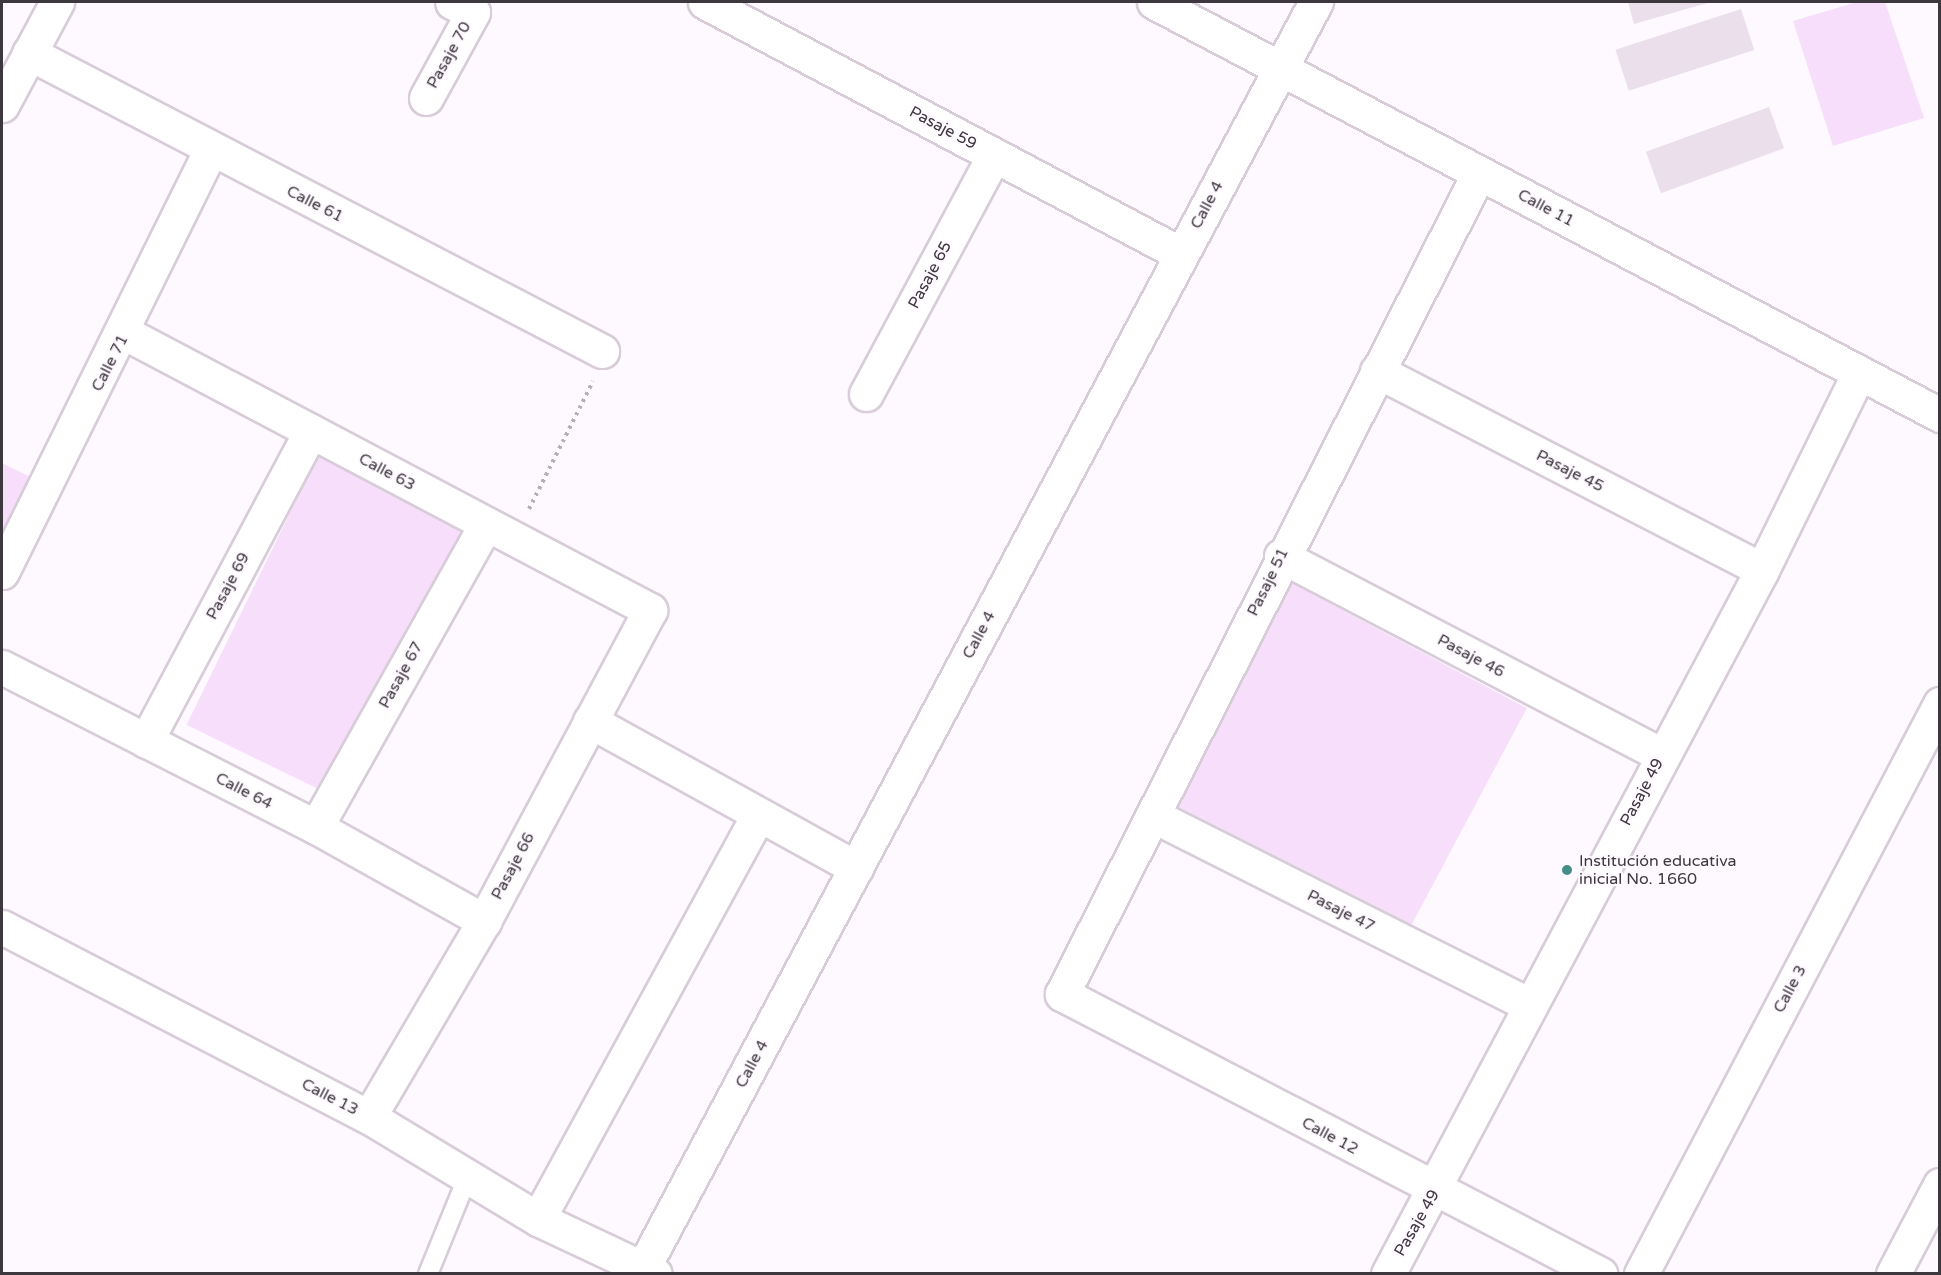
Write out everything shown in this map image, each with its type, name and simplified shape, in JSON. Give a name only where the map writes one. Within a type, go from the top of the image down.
[{"type":"street","points":[[2,105],[57,2]]},
{"type":"street","name":"Pasaje 59","points":[[705,2],[1181,254]]},
{"type":"street","name":"Calle 11","points":[[1154,2],[1940,415]]},
{"type":"street","name":"Calle 4","points":[[649,1271],[855,868],[1316,2]]},
{"type":"street","name":"Pasaje 70","points":[[426,98],[462,7]]},
{"type":"street","name":"Calle 61","points":[[29,53],[211,150],[602,351]]},
{"type":"street","name":"Calle 71","points":[[2,572],[125,333],[211,150]]},
{"type":"street","name":"Pasaje 65","points":[[866,394],[994,155]]},
{"type":"street","name":"Pasaje 51","points":[[1062,994],[1154,816],[1281,556],[1479,173]]},
{"type":"street","name":"Calle 63","points":[[125,333],[650,610]]},
{"type":"street","name":"Pasaje 45","points":[[1377,372],[1762,570]]},
{"type":"street","name":"Pasaje 49","points":[[1388,1274],[1436,1192],[1529,1005],[1762,570],[1859,373]]},
{"type":"street","name":"Pasaje 69","points":[[146,741],[311,431]]},
{"type":"street","name":"Pasaje 67","points":[[316,827],[500,531]]},
{"type":"street","name":"Pasaje 46","points":[[1281,556],[1662,755]]},
{"type":"street","name":"Pasaje 66","points":[[369,1117],[484,921],[650,610]]},
{"type":"street","name":"Calle 64","points":[[2,667],[316,827],[484,921]]},
{"type":"street","name":"Calle 3","points":[[1641,1274],[1940,704]]},
{"type":"street","points":[[590,721],[757,818],[855,868]]},
{"type":"street","name":"Pasaje 47","points":[[1154,816],[1529,1005]]},
{"type":"street","points":[[538,1219],[757,818]]},
{"type":"street","name":"Calle 13","points":[[2,927],[369,1117],[538,1219],[649,1271]]},
{"type":"street","name":"Calle 12","points":[[1062,994],[1436,1192],[1600,1274]]},
{"type":"street","points":[[1893,1274],[1940,1185]]},
{"type":"lane","points":[[428,1274],[468,1176]]},
{"type":"path","points":[[500,531],[592,384],[602,351]]},
{"type":"shaded area","points":[[1857,2],[1885,2],[1924,118],[1833,146],[1793,21]]},
{"type":"shaded area","points":[[326,439],[487,517],[347,803],[187,725]]},
{"type":"shaded area","points":[[2,463],[41,482],[2,559]]},
{"type":"shaded area","points":[[1284,579],[1527,708],[1407,933],[1164,804]]},
{"type":"building","points":[[1628,2],[1711,2],[1634,24]]},
{"type":"building","points":[[1741,9],[1754,50],[1629,91],[1615,50]]},
{"type":"building","points":[[1769,107],[1784,148],[1661,193],[1646,152]]},
{"type":"place","name":"Institución educativa inicial No. 1660","points":[[1567,870]]}]
